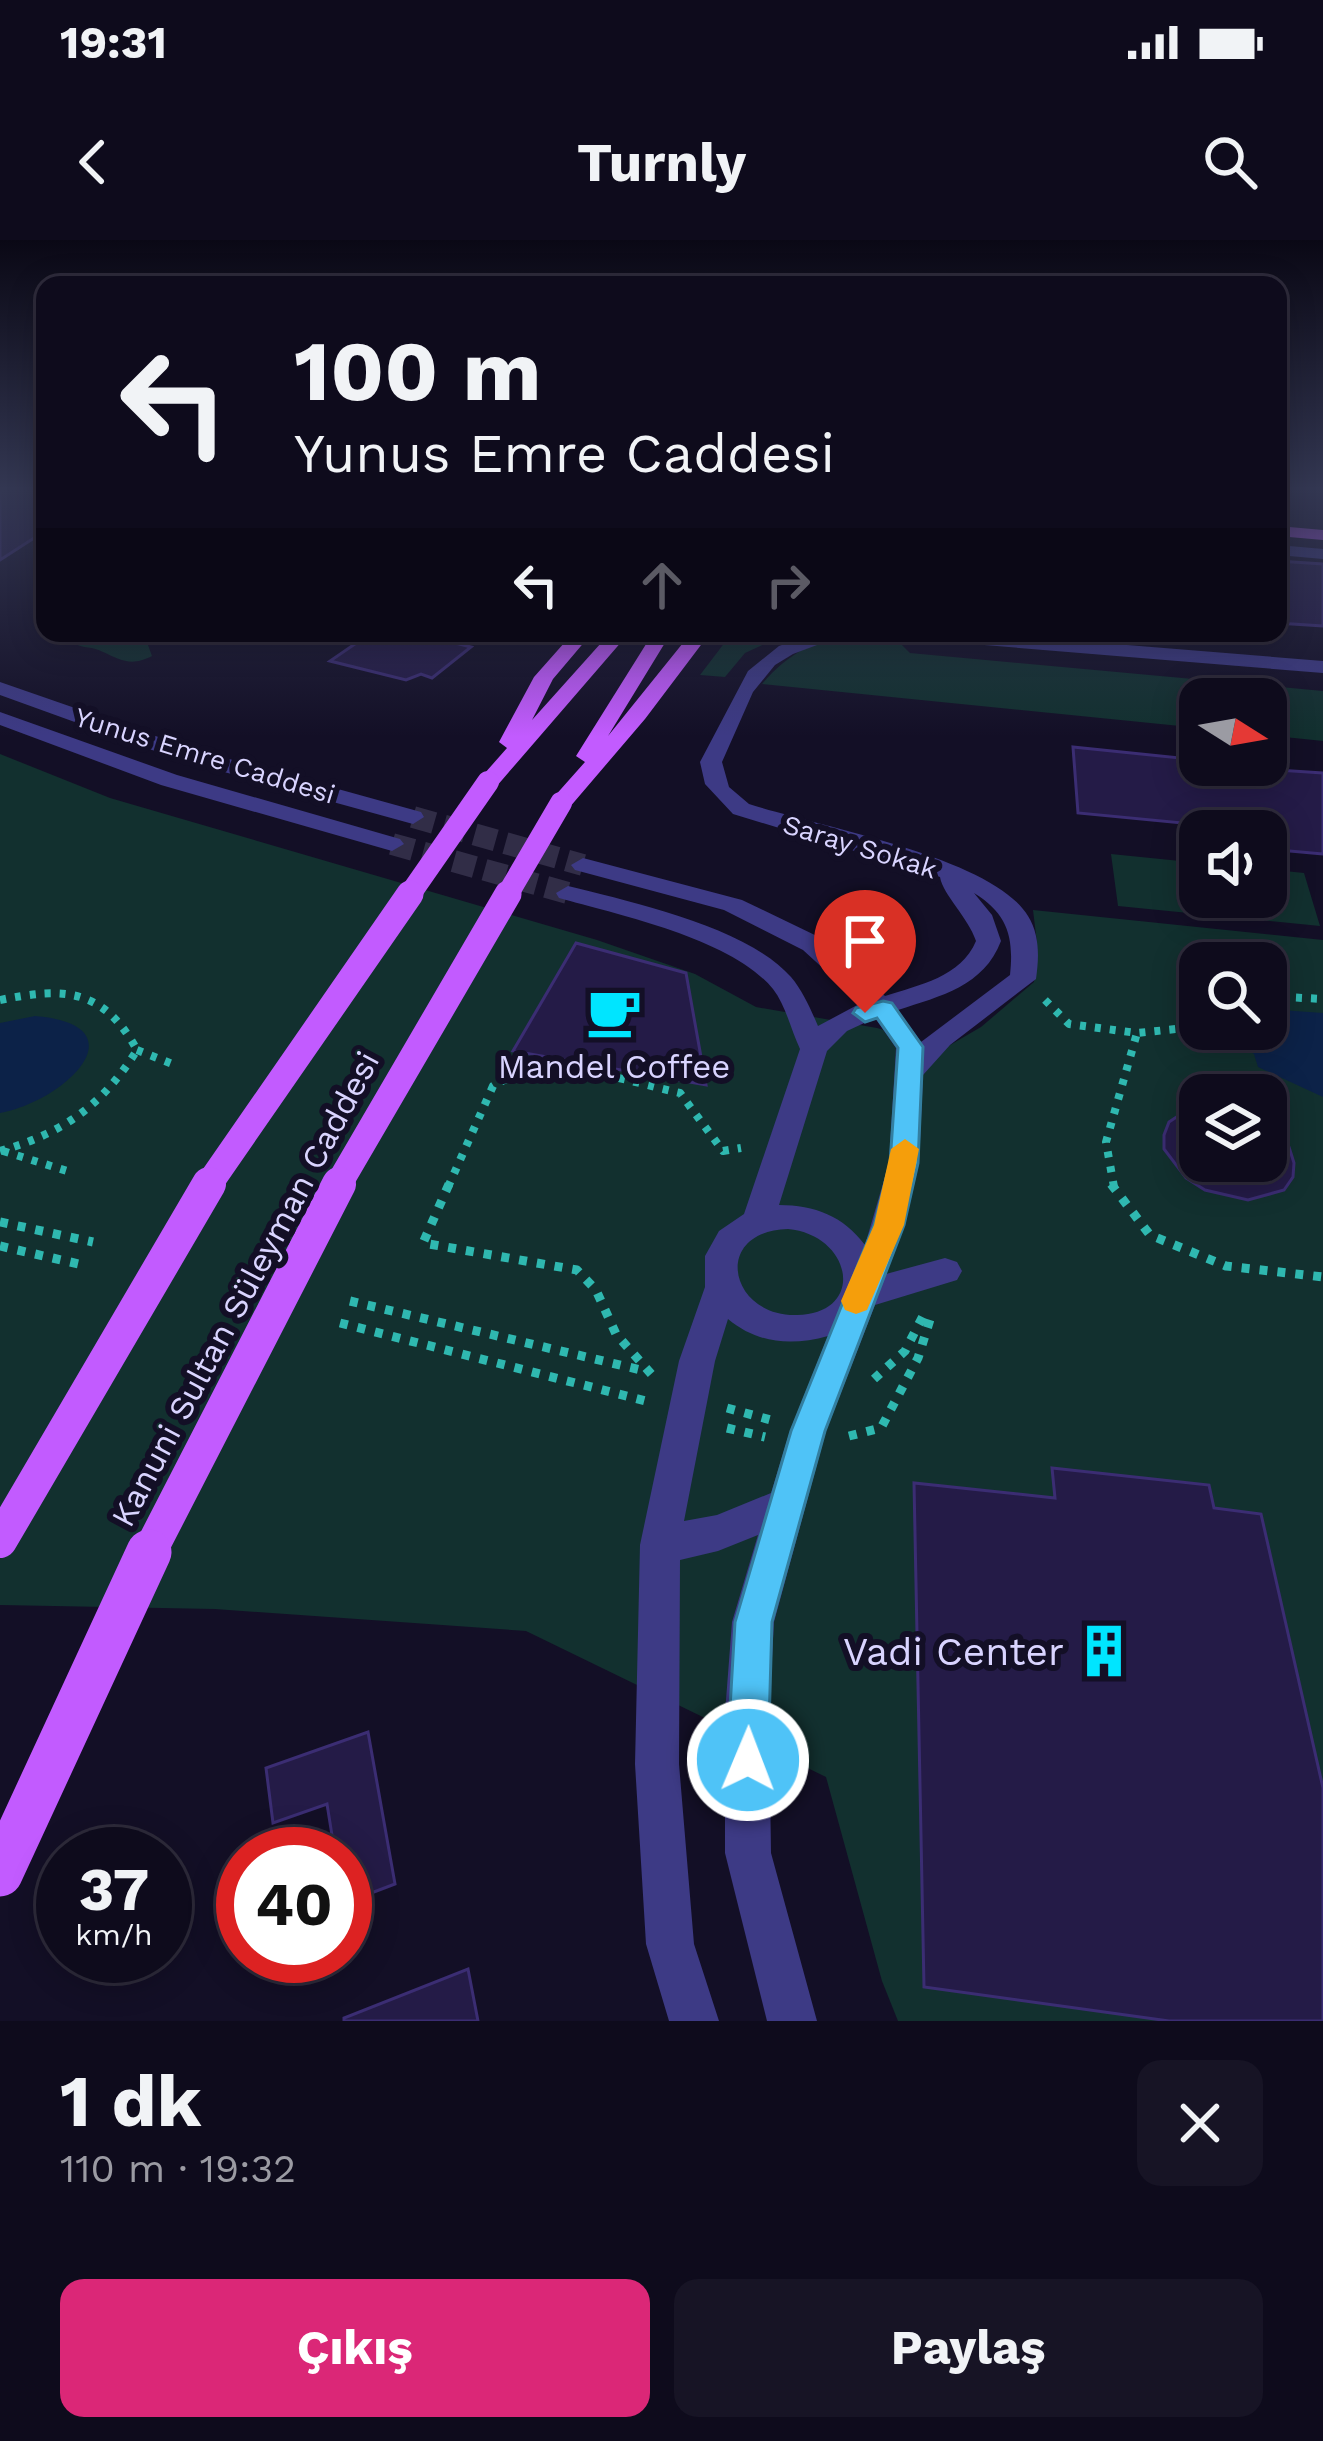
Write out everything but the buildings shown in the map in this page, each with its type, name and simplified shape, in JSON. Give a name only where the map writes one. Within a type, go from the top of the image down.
[{"type":"main road","points":[[488,782],[544,677],[575,642]]},
{"type":"main road","name":"Kanuni Sultan Süleyman Caddesi","points":[[0,1541],[221,1163],[488,782],[612,642]]},
{"type":"main road","name":"Kanuni Sultan Süleyman Caddesi","points":[[0,1874],[142,1566],[329,1201],[620,695],[656,642]]},
{"type":"main road","points":[[561,803],[694,642]]},
{"type":"street","name":"Saray Sokak","points":[[806,642],[762,663],[711,762],[712,779],[721,795],[741,808],[937,869],[987,890],[1011,909],[1021,927],[1027,953],[1023,980],[940,1038],[913,1068]]},
{"type":"street","points":[[1164,643],[1323,667]]},
{"type":"street","name":"Yunus Emre Caddesi","points":[[0,688],[185,754],[413,818]]},
{"type":"street","name":"Yunus Emre Caddesi","points":[[0,718],[169,780],[392,844]]},
{"type":"street","points":[[583,866],[733,905],[812,944],[883,1009],[910,1047],[913,1068],[904,1163],[894,1204],[808,1431],[753,1622],[747,1713],[748,1853],[792,2021]]},
{"type":"street","points":[[758,1221],[814,1049],[838,1024],[963,977],[988,945],[982,916],[937,869]]},
{"type":"street","points":[[568,893],[639,912],[734,952],[781,982],[814,1049]]},
{"type":"street","points":[[858,1296],[859,1262],[835,1232],[794,1217],[758,1221],[725,1246],[719,1273],[722,1287],[747,1317],[785,1330],[830,1323],[858,1296],[945,1271]]},
{"type":"street","points":[[694,2021],[670,1944],[658,1786],[660,1546],[697,1361],[722,1287]]},
{"type":"street","points":[[660,1546],[718,1534],[788,1504]]},
{"type":"path","points":[[0,1000],[67,994],[99,1001],[122,1017],[137,1050],[175,1065]]},
{"type":"path","points":[[1287,997],[1323,999]]},
{"type":"path","points":[[1069,1024],[1137,1033],[1179,1026]]},
{"type":"path","points":[[1137,1033],[1106,1142],[1111,1183],[1150,1235],[1226,1266],[1323,1277]]},
{"type":"path","points":[[1,1151],[45,1138],[83,1118],[112,1093],[137,1050]]},
{"type":"path","points":[[422,1244],[493,1086],[503,1076],[530,1069],[562,1070],[680,1093],[723,1151]]},
{"type":"path","points":[[1,1151],[67,1171]]},
{"type":"path","points":[[0,1222],[93,1242]]},
{"type":"path","points":[[0,1246],[79,1264]]},
{"type":"path","points":[[350,1301],[644,1371]]},
{"type":"green space","points":[[725,642],[769,642],[745,653],[725,677],[700,675]]},
{"type":"green space","points":[[823,642],[899,642],[910,653],[1182,678],[1179,726],[762,684],[783,663]]},
{"type":"green space","points":[[73,643],[148,645],[152,656],[126,661]]},
{"type":"green space","points":[[1287,688],[1323,691],[1323,741],[1287,737]]},
{"type":"green space","points":[[0,754],[110,798],[597,940],[695,974],[756,1007],[877,1028],[945,1048],[981,1027],[1034,982],[1033,910],[1323,940],[1323,2021],[898,2021],[882,1981],[826,1777],[526,1631],[215,1609],[0,1605]]},
{"type":"green space","points":[[1111,854],[1179,861],[1179,912],[1118,906]]},
{"type":"green space","points":[[1287,871],[1304,873],[1320,926],[1239,918],[1287,918]]},
{"type":"water","points":[[1287,1010],[1323,1013],[1323,1097],[1287,1080],[1287,1074],[1258,1067],[1254,1054],[1247,1050],[1287,1050]]},
{"type":"water","points":[[35,1016],[67,1022],[84,1033],[89,1047],[69,1079],[25,1106],[0,1113],[0,1023]]},
{"type":"tunnel","points":[[413,817],[583,865]]},
{"type":"tunnel","points":[[392,844],[568,893]]},
{"type":"slow traffic","points":[[856,1301],[889,1225],[905,1149]]},
{"type":"place","name":"Mandel Coffee","points":[[614,1012]]},
{"type":"place","name":"Vadi Center","points":[[1104,1651]]},
{"type":"route","points":[[748,1760],[753,1622],[808,1431],[889,1225],[904,1163],[913,1068],[910,1047],[883,1009],[865,1013]]}]
